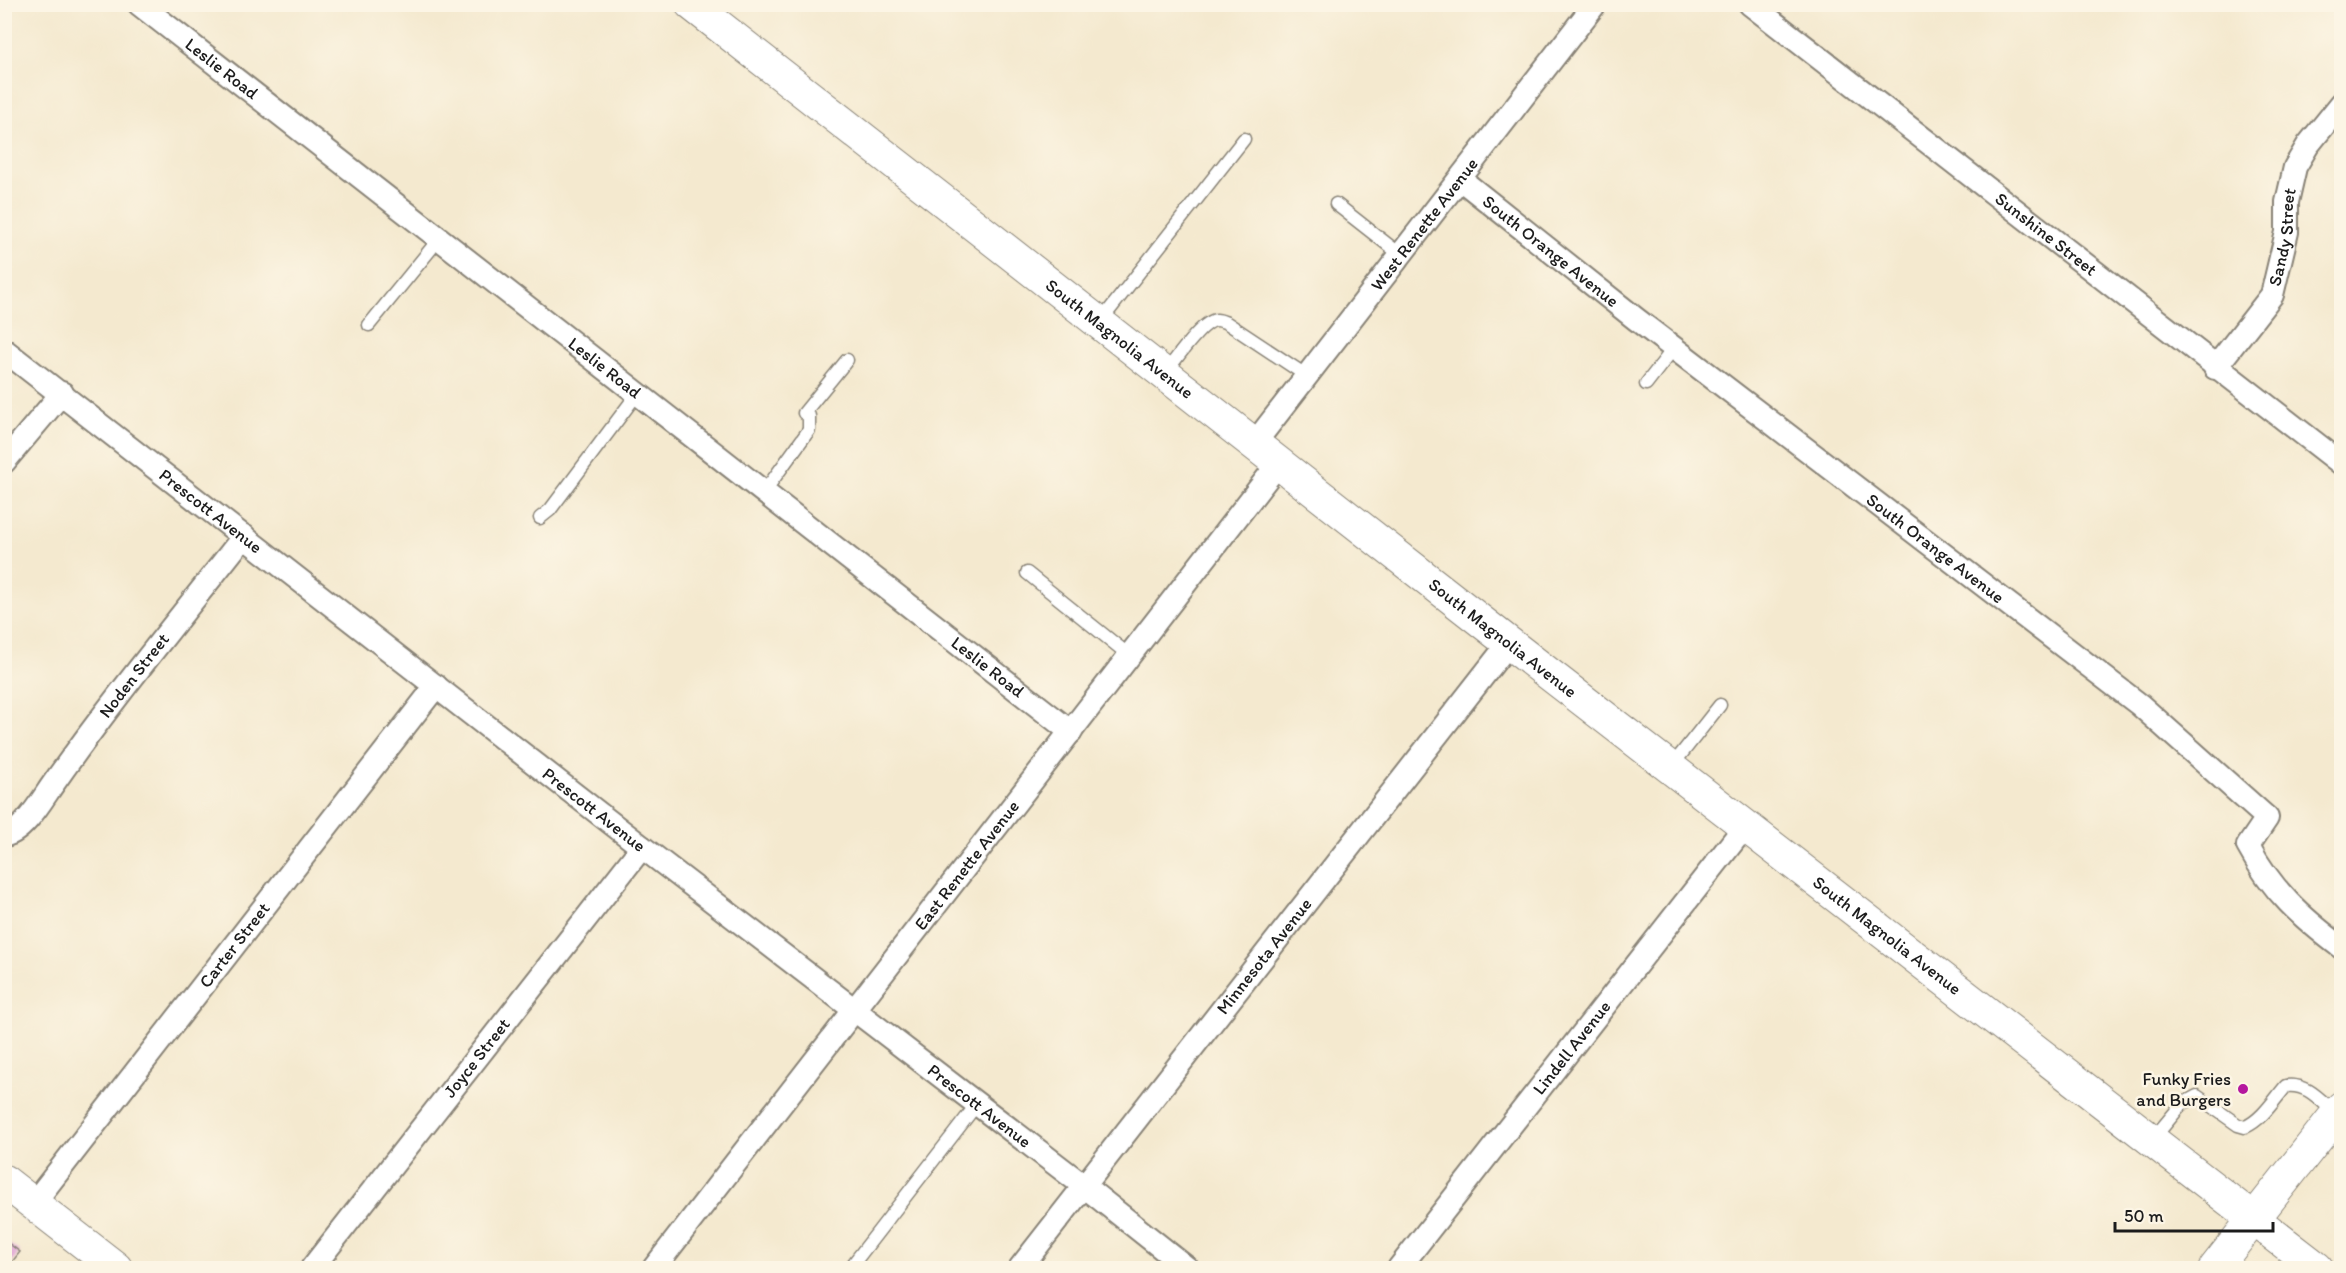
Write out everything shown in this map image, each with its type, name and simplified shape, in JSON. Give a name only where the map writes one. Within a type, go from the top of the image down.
[{"type":"main road","name":"South Magnolia Avenue","points":[[692,4],[1509,643],[2316,1269]]},
{"type":"main road","points":[[2216,1269],[2339,1111]]},
{"type":"main road","points":[[4,1181],[116,1269]]},
{"type":"street","name":"Leslie Road","points":[[139,4],[1071,732]]},
{"type":"street","name":"West Renette Avenue","points":[[1254,444],[1595,4]]},
{"type":"street","name":"Sunshine Street","points":[[1750,4],[2215,368],[2342,464]]},
{"type":"street","name":"Sandy Street","points":[[2215,368],[2272,295],[2287,232],[2287,202],[2295,167],[2308,145],[2342,103]]},
{"type":"street","name":"South Orange Avenue","points":[[1460,179],[1674,348],[2140,705],[2268,818],[2248,846],[2260,869],[2300,916],[2342,948]]},
{"type":"street","name":"Prescott Avenue","points":[[4,350],[642,847],[1084,1186],[1187,1269]]},
{"type":"street","points":[[4,462],[62,393]]},
{"type":"street","name":"East Renette Avenue","points":[[654,1269],[1279,463]]},
{"type":"street","name":"Noden Street","points":[[4,835],[9,835],[29,818],[75,754],[244,536]]},
{"type":"street","name":"Minnesota Avenue","points":[[1020,1269],[1509,643]]},
{"type":"street","name":"Carter Street","points":[[33,1203],[436,686]]},
{"type":"street","name":"Lindell Avenue","points":[[1399,1269],[1746,825]]},
{"type":"street","name":"Joyce Street","points":[[312,1269],[642,847]]},
{"type":"lane","points":[[1100,323],[1244,139]]},
{"type":"lane","points":[[1336,204],[1401,255]]},
{"type":"lane","points":[[369,325],[439,239]]},
{"type":"lane","points":[[1164,374],[1200,330],[1217,320],[1227,323],[1307,376]]},
{"type":"lane","points":[[1646,384],[1674,348]]},
{"type":"lane","points":[[764,492],[809,430],[809,416],[804,413],[847,360]]},
{"type":"lane","points":[[540,518],[550,510],[638,394]]},
{"type":"lane","points":[[1027,573],[1130,656]]},
{"type":"lane","points":[[1671,768],[1720,705]]},
{"type":"lane","points":[[2152,1141],[2182,1104],[2197,1096],[2245,1127],[2263,1114],[2286,1086],[2304,1087],[2339,1111]]},
{"type":"lane","points":[[850,1269],[977,1104]]},
{"type":"building","points":[[4,1240],[20,1252],[7,1268],[4,1268]]},
{"type":"place","name":"Funky Fries and Burgers","points":[[2243,1089]]}]
